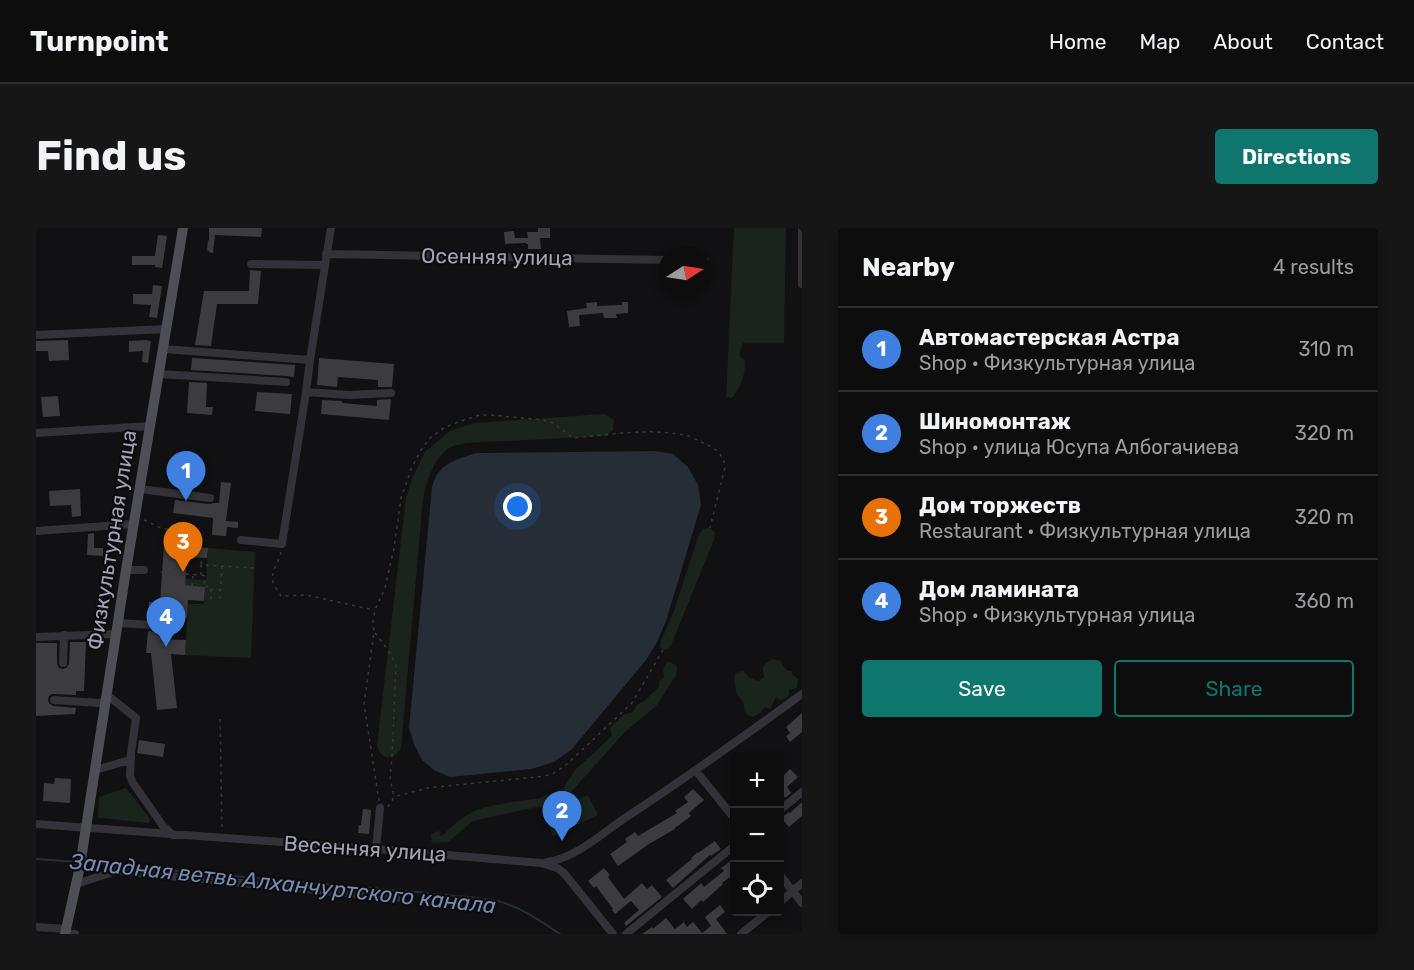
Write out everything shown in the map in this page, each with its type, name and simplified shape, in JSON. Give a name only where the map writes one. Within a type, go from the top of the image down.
[{"type":"main road","name":"Физкультурная улица","points":[[70,931],[116,629],[183,228]]},
{"type":"street","points":[[242,540],[282,544],[331,228]]},
{"type":"street","points":[[802,228],[802,284]]},
{"type":"street","name":"Осенняя улица","points":[[326,254],[658,260]]},
{"type":"street","points":[[251,264],[325,265]]},
{"type":"street","points":[[36,334],[166,329]]},
{"type":"street","points":[[163,349],[310,360]]},
{"type":"street","points":[[159,374],[286,382]]},
{"type":"street","points":[[306,392],[349,395],[391,393]]},
{"type":"street","points":[[36,433],[150,426]]},
{"type":"street","points":[[140,489],[210,498]]},
{"type":"street","points":[[36,531],[135,520]]},
{"type":"street","points":[[126,570],[144,570]]},
{"type":"street","points":[[36,637],[170,626]]},
{"type":"street","points":[[63,663],[64,635]]},
{"type":"street","points":[[541,863],[556,861],[572,853],[696,771],[802,694]]},
{"type":"street","points":[[54,700],[99,703],[104,702],[107,695],[135,716],[130,776],[163,826],[173,835]]},
{"type":"street","points":[[95,770],[128,761],[131,757]]},
{"type":"street","points":[[696,771],[730,812]]},
{"type":"street","points":[[782,808],[802,792]]},
{"type":"street","points":[[376,849],[380,808]]},
{"type":"street","name":"Весенняя улица","points":[[36,824],[541,863],[564,873],[613,934]]},
{"type":"street","points":[[626,934],[730,850]]},
{"type":"street","points":[[76,884],[116,871],[397,898]]},
{"type":"street","points":[[784,880],[802,903]]},
{"type":"street","points":[[784,898],[802,883]]},
{"type":"street","points":[[741,934],[763,916]]},
{"type":"street","points":[[36,927],[70,931]]},
{"type":"path","points":[[374,632],[396,664],[390,778],[394,797],[387,810],[380,808],[364,704],[374,632],[373,622],[375,610],[384,591],[394,548],[401,498],[412,468],[430,438],[453,424],[480,415],[543,420],[554,423],[573,438],[653,432],[689,436],[709,445],[724,460],[710,528]]},
{"type":"path","points":[[135,520],[195,535]]},
{"type":"path","points":[[282,544],[281,557],[274,569],[273,582],[281,596],[306,596],[375,610]]},
{"type":"path","points":[[201,575],[202,558]]},
{"type":"path","points":[[201,565],[254,568]]},
{"type":"path","points":[[220,599],[222,566]]},
{"type":"path","points":[[161,572],[180,573]]},
{"type":"path","points":[[186,574],[205,576],[204,586],[207,586],[207,589],[220,590]]},
{"type":"path","points":[[192,586],[193,575]]},
{"type":"path","points":[[211,589],[211,599],[215,599]]},
{"type":"path","points":[[394,797],[427,788],[545,776],[555,773],[632,703],[663,650]]},
{"type":"path","points":[[220,719],[222,838]]},
{"type":"shaded area","points":[[734,228],[786,228],[784,343],[743,343],[739,356],[745,361],[743,377],[732,398],[726,397]]},
{"type":"shaded area","points":[[605,414],[614,420],[613,430],[605,436],[466,443],[451,447],[440,456],[429,477],[423,499],[401,748],[392,757],[384,756],[377,745],[406,498],[425,452],[450,431],[474,423]]},
{"type":"shaded area","points":[[655,451],[673,454],[688,467],[698,485],[701,505],[666,621],[646,660],[572,749],[554,762],[531,769],[450,777],[434,770],[422,760],[409,728],[432,487],[438,473],[451,462],[477,453]]},
{"type":"shaded area","points":[[710,528],[715,533],[714,540],[671,645],[668,649],[663,650],[660,646],[661,641],[674,611],[699,534],[703,529]]},
{"type":"shaded area","points":[[208,548],[255,552],[251,658],[185,655],[188,604],[204,604],[205,587],[185,585],[185,579],[206,580]]},
{"type":"shaded area","points":[[773,659],[781,661],[786,669],[792,671],[798,679],[797,688],[789,690],[789,695],[784,699],[780,700],[776,697],[770,709],[765,707],[753,717],[749,716],[745,713],[743,702],[737,694],[735,673],[743,671],[750,678],[758,681],[764,677],[764,666]]},
{"type":"shaded area","points":[[667,661],[676,665],[676,675],[657,705],[624,733],[563,801],[473,821],[448,842],[432,843],[431,834],[439,831],[442,836],[468,814],[477,810],[537,799],[547,795],[555,797],[556,791],[563,789],[575,770],[612,736],[610,729],[612,726],[623,715],[633,712],[637,705],[659,687],[659,681],[664,678],[663,670]]},
{"type":"shaded area","points":[[126,788],[150,819],[149,823],[98,817],[99,797]]},
{"type":"shaded area","points":[[588,795],[598,815],[553,836],[544,816]]},
{"type":"building","points":[[209,228],[262,228],[261,237],[215,235],[213,253],[207,250]]},
{"type":"building","points":[[538,228],[550,228],[550,238],[540,238],[541,249],[528,249],[526,243],[505,244],[504,232],[514,231],[515,238],[528,238],[527,232],[538,232]]},
{"type":"building","points":[[158,235],[167,236],[162,268],[155,267],[155,265],[132,265],[132,256],[155,256]]},
{"type":"building","points":[[250,270],[261,271],[258,304],[217,304],[211,346],[195,345],[204,291],[249,291]]},
{"type":"building","points":[[153,285],[162,286],[157,318],[149,317],[151,305],[133,304],[133,294],[152,294]]},
{"type":"building","points":[[597,302],[597,306],[622,305],[622,302],[628,302],[628,313],[616,314],[617,318],[604,318],[603,313],[579,315],[580,326],[569,327],[567,311],[587,308],[586,303]]},
{"type":"building","points":[[68,340],[69,360],[49,361],[48,351],[36,351],[36,341]]},
{"type":"building","points":[[129,341],[151,341],[148,363],[142,362],[143,351],[129,352]]},
{"type":"building","points":[[192,358],[295,365],[294,377],[191,370]]},
{"type":"building","points":[[319,358],[394,364],[392,387],[378,387],[378,380],[338,377],[337,387],[317,385]]},
{"type":"building","points":[[189,382],[207,383],[206,407],[213,407],[212,415],[187,413]]},
{"type":"building","points":[[257,392],[292,394],[290,414],[255,411]]},
{"type":"building","points":[[58,396],[60,416],[43,417],[41,397]]},
{"type":"building","points":[[391,399],[389,420],[321,414],[322,400],[377,406],[377,400]]},
{"type":"building","points":[[221,482],[231,483],[226,521],[238,522],[238,528],[227,527],[226,536],[212,535],[213,518],[173,513],[175,500],[219,503]]},
{"type":"building","points":[[80,489],[81,516],[72,517],[71,505],[50,506],[49,491]]},
{"type":"building","points":[[94,533],[94,548],[103,548],[103,556],[87,555],[88,534]]},
{"type":"building","points":[[164,545],[208,548],[207,558],[187,557],[185,585],[205,587],[204,601],[188,600],[187,618],[148,618],[149,602],[160,602]]},
{"type":"building","points":[[148,631],[163,632],[163,639],[186,640],[185,655],[171,654],[177,708],[157,710],[151,653],[146,653]]},
{"type":"building","points":[[70,642],[86,642],[84,691],[76,691],[76,695],[52,694],[48,700],[53,706],[76,708],[75,714],[36,716],[36,643],[57,643],[57,663],[59,668],[63,669],[69,664]]},
{"type":"building","points":[[802,713],[802,732],[790,742],[786,736],[790,733],[786,727]]},
{"type":"building","points":[[139,740],[165,744],[163,757],[137,753]]},
{"type":"building","points":[[790,769],[798,777],[787,787],[791,793],[785,798],[784,797],[784,775]]},
{"type":"building","points":[[55,778],[71,779],[70,803],[43,801],[44,783],[54,784]]},
{"type":"building","points":[[693,789],[704,800],[689,813],[691,816],[618,866],[610,854],[627,842],[625,839],[635,832],[638,836],[677,813],[675,811],[688,802],[684,797]]},
{"type":"building","points":[[802,802],[802,816],[789,827],[784,821],[784,816]]},
{"type":"building","points":[[363,809],[371,810],[369,834],[358,833]]},
{"type":"building","points":[[715,841],[721,849],[710,855],[673,888],[666,880],[698,852]]},
{"type":"building","points":[[730,861],[730,877],[692,909],[683,899],[701,883],[704,887],[724,871],[721,868]]},
{"type":"building","points":[[604,868],[624,899],[642,883],[647,889],[652,885],[662,897],[626,926],[624,923],[639,910],[631,901],[615,914],[596,886],[594,888],[588,881]]},
{"type":"building","points":[[720,905],[725,912],[716,919],[727,934],[642,934],[652,927],[653,929],[666,918],[675,929],[684,922],[687,927],[693,922],[702,933],[711,926],[705,917]]},
{"type":"waterway","name":"Западная ветвь Алханчуртского канала","points":[[36,859],[78,862]]},
{"type":"waterway","name":"Западная ветвь Алханчуртского канала","points":[[84,863],[428,893]]},
{"type":"waterway","name":"Западная ветвь Алханчуртского канала","points":[[433,894],[498,901],[538,919],[560,934]]},
{"type":"place","name":"Автомастерская Астра","points":[[186,501]]},
{"type":"place","name":"Дом торжеств","points":[[183,572]]},
{"type":"place","name":"Дом ламината","points":[[166,647]]},
{"type":"place","name":"Шиномонтаж","points":[[562,841]]}]
